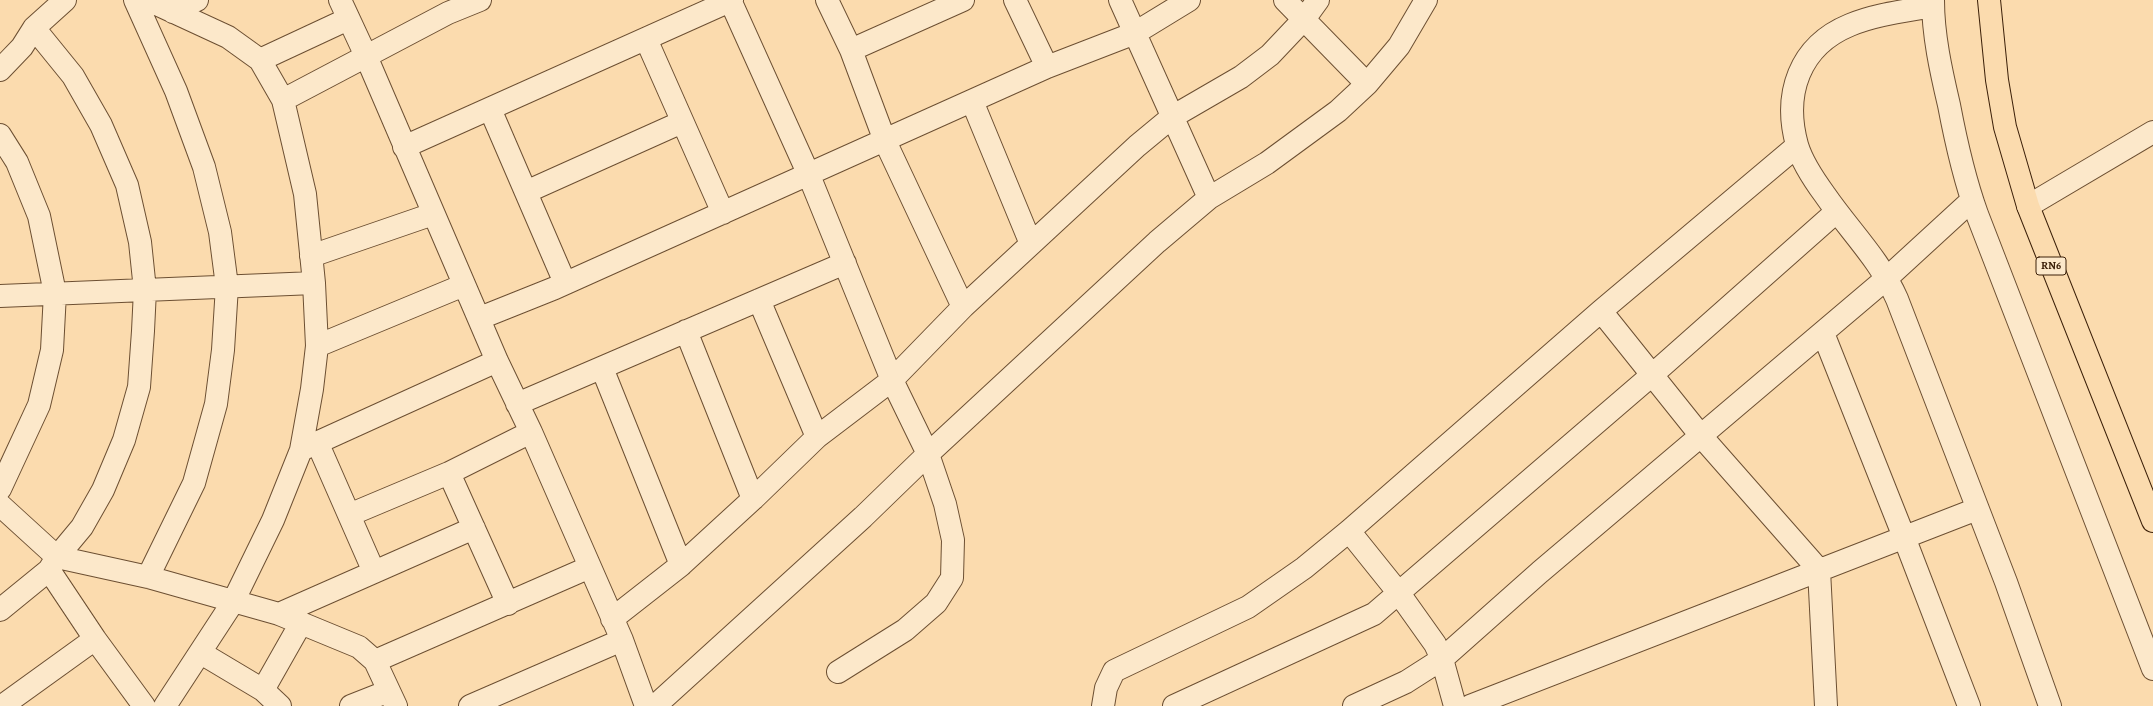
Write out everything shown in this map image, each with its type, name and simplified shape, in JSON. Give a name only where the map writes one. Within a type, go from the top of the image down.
[{"type":"main road","name":"RN6","points":[[1989,0],[1997,80],[2005,127],[2028,206],[2153,521]]},
{"type":"street","points":[[0,70],[22,47],[34,28],[65,0]]},
{"type":"street","points":[[135,0],[176,91],[204,167],[220,232],[227,286],[223,350],[216,404],[194,483],[148,576]]},
{"type":"street","points":[[148,0],[228,37],[260,60],[283,100],[305,194],[314,284],[317,346],[312,389],[309,446],[233,602],[165,706]]},
{"type":"street","points":[[173,12],[197,0]]},
{"type":"street","points":[[283,100],[448,14],[480,0]]},
{"type":"street","points":[[404,147],[731,0],[808,173],[892,380],[928,454],[945,504],[953,540],[952,578],[936,603],[904,630],[838,672]]},
{"type":"street","points":[[827,0],[851,50],[885,141],[963,308]]},
{"type":"street","points":[[851,50],[963,0]]},
{"type":"street","points":[[1015,0],[1047,67]]},
{"type":"street","points":[[1120,0],[1209,198]]},
{"type":"street","points":[[480,318],[565,283],[723,213],[808,173],[885,141],[1047,67],[1135,33],[1189,0]]},
{"type":"street","points":[[1285,0],[1305,18],[1367,84]]},
{"type":"street","points":[[612,619],[681,565],[753,499],[817,437],[892,380],[963,308],[1137,146],[1172,117],[1241,76],[1270,55],[1305,18],[1318,0]]},
{"type":"street","points":[[655,706],[863,517],[928,454],[1157,242],[1209,198],[1300,140],[1338,112],[1367,84],[1399,46],[1426,0]]},
{"type":"street","points":[[2050,706],[2006,582],[1897,299],[1887,278],[1836,212],[1813,177],[1797,146],[1791,106],[1795,83],[1802,67],[1813,50],[1833,33],[1850,24],[1933,3],[1941,68],[1960,157],[1972,200],[2153,669]]},
{"type":"street","points":[[260,60],[344,9],[366,56],[464,286],[480,318],[497,361],[531,432],[622,640],[646,706]]},
{"type":"street","points":[[0,610],[53,564],[82,527],[103,490],[124,440],[139,387],[145,290],[140,242],[127,185],[101,126],[73,76],[34,28]]},
{"type":"street","points":[[646,39],[723,213]]},
{"type":"street","points":[[972,101],[1031,244]]},
{"type":"street","points":[[490,109],[565,283]]},
{"type":"street","points":[[526,192],[682,122]]},
{"type":"street","points":[[2028,206],[2153,132]]},
{"type":"street","points":[[0,135],[17,162],[39,216],[55,293],[52,350],[39,404],[0,489]]},
{"type":"street","points":[[1103,706],[1106,688],[1114,671],[1248,606],[1304,568],[1349,531],[1601,311],[1797,146]]},
{"type":"street","points":[[1354,706],[1389,699],[1442,659],[1540,572],[1887,278],[1972,200]]},
{"type":"street","points":[[1174,706],[1360,622],[1374,614],[1652,375],[1836,212]]},
{"type":"street","points":[[311,256],[433,214]]},
{"type":"street","points":[[517,404],[845,263]]},
{"type":"street","points":[[0,296],[227,286],[314,284]]},
{"type":"street","points":[[317,346],[464,286]]},
{"type":"street","points":[[759,300],[817,437]]},
{"type":"street","points":[[1601,311],[1701,436],[1819,570],[1826,706]]},
{"type":"street","points":[[686,332],[753,499]]},
{"type":"street","points":[[1822,333],[1904,537],[1969,706]]},
{"type":"street","points":[[309,446],[497,361]]},
{"type":"street","points":[[602,368],[681,565]]},
{"type":"street","points":[[349,515],[449,473],[531,432]]},
{"type":"street","points":[[309,446],[349,515],[374,572]]},
{"type":"street","points":[[449,473],[508,604]]},
{"type":"street","points":[[0,505],[53,564],[95,639],[140,705]]},
{"type":"street","points":[[1470,706],[1977,509]]},
{"type":"street","points":[[279,614],[474,528]]},
{"type":"street","points":[[1349,531],[1398,592],[1426,630],[1442,659],[1455,706]]},
{"type":"street","points":[[53,564],[148,576],[233,602],[279,614],[359,647],[375,661],[393,698],[351,706]]},
{"type":"street","points":[[375,661],[590,567]]},
{"type":"street","points":[[264,690],[302,623]]},
{"type":"street","points":[[2,706],[95,639]]},
{"type":"street","points":[[470,706],[506,699],[622,640]]},
{"type":"street","points":[[201,653],[264,690],[280,706]]}]
